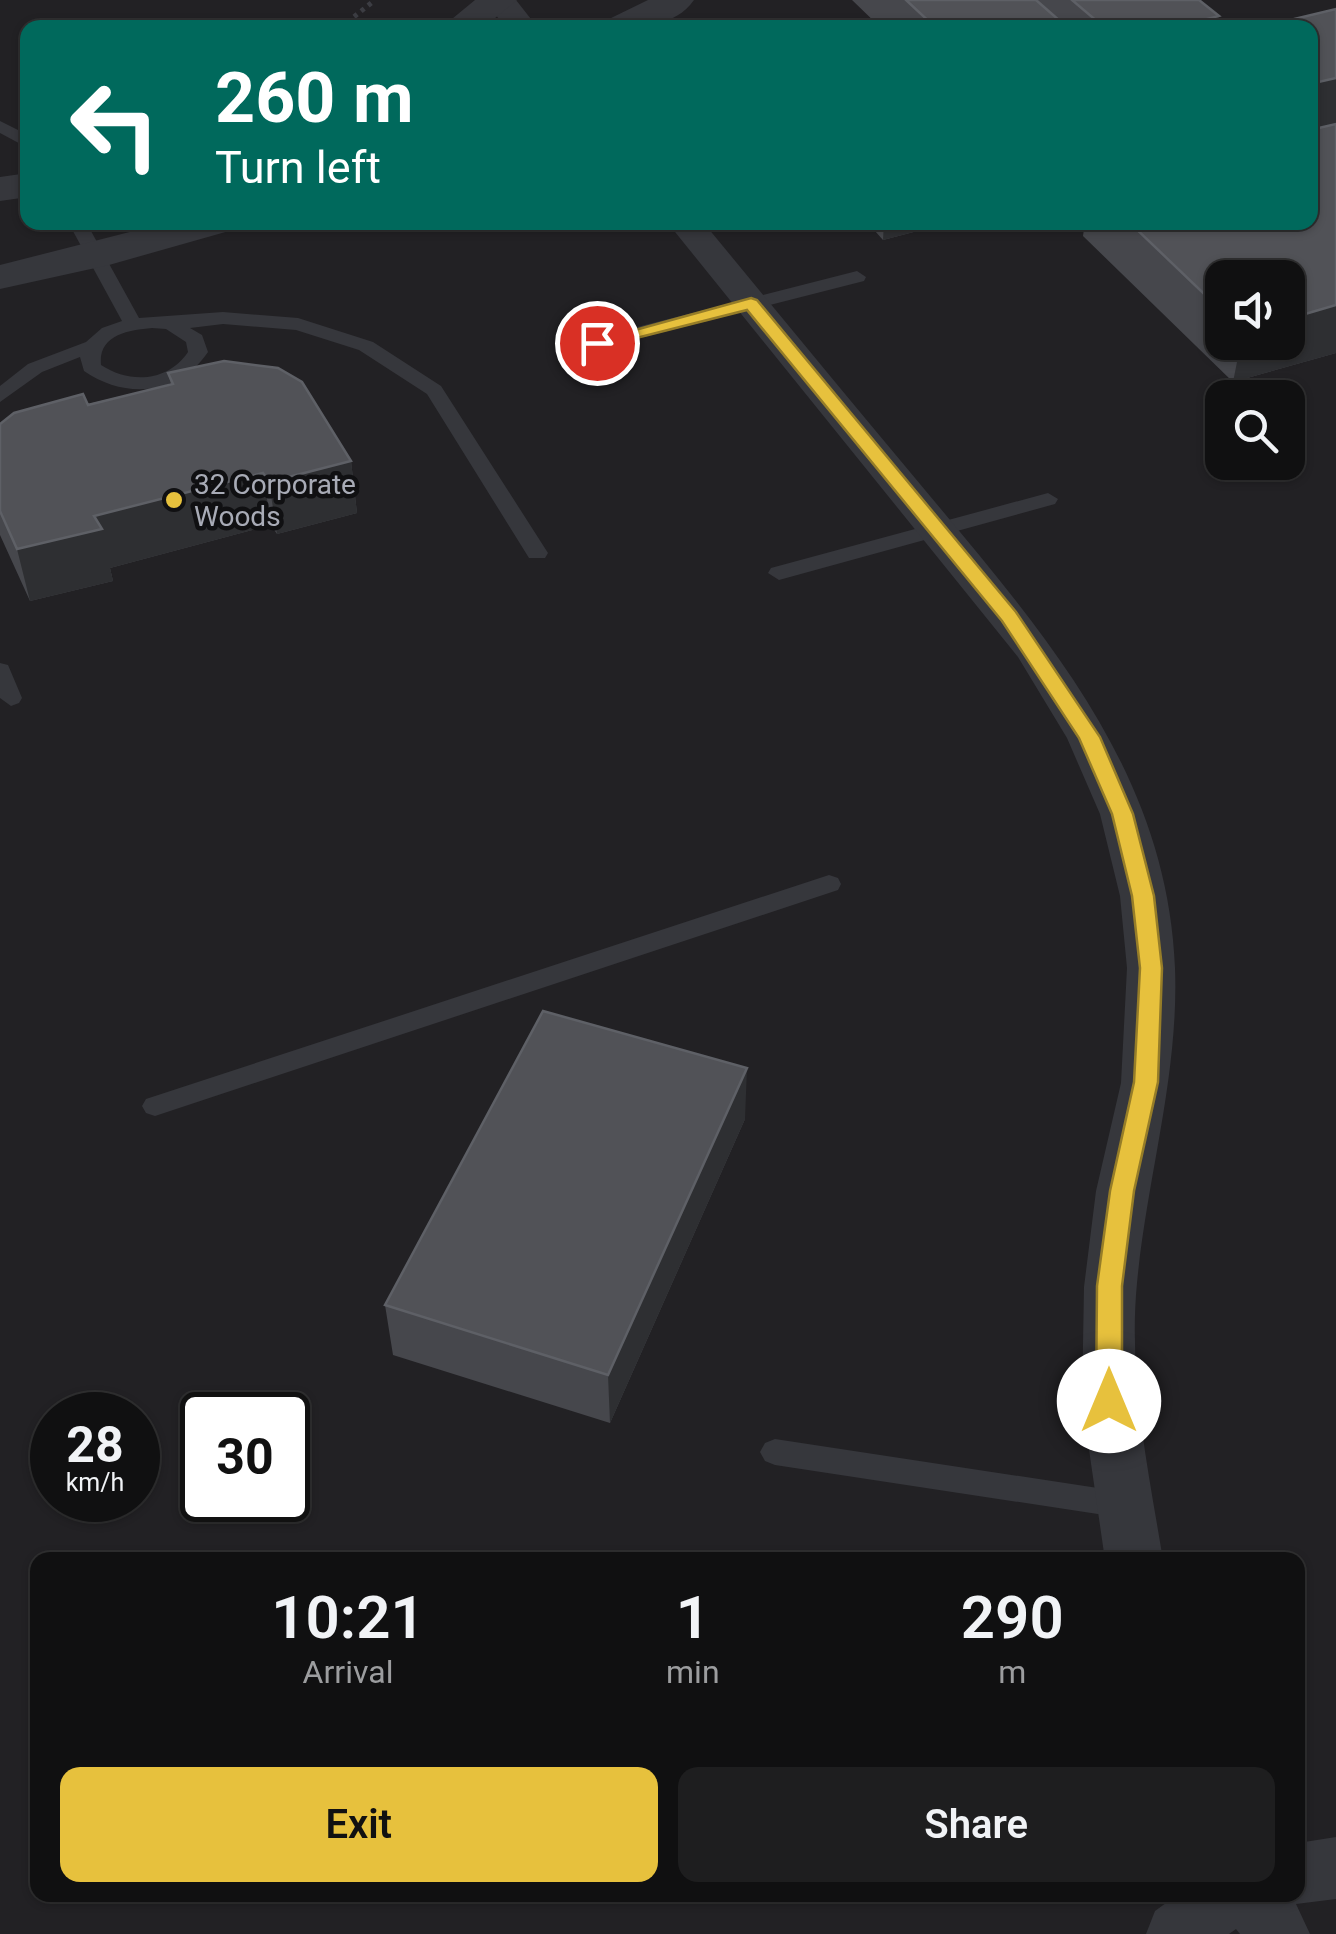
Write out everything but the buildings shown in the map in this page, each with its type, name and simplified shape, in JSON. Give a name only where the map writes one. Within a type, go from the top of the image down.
[{"type":"street","points":[[470,20],[499,0],[516,20]]},
{"type":"street","points":[[636,20],[676,0]]},
{"type":"street","points":[[0,277],[86,239],[154,230]]},
{"type":"street","points":[[691,230],[1032,648],[1089,737],[1122,814],[1143,896],[1151,968],[1146,1082],[1122,1191],[1110,1286],[1109,1401],[1133,1552]]},
{"type":"street","points":[[1305,1873],[1336,1868]]},
{"type":"street","points":[[1178,1934],[1219,1902]]},
{"type":"street","points":[[1257,1902],[1278,1934]]},
{"type":"lane","points":[[86,239],[133,324]]},
{"type":"lane","points":[[597,343],[857,277]]},
{"type":"lane","points":[[0,396],[35,368],[92,346],[114,329],[133,324],[223,318],[298,324],[366,346],[434,390],[537,552]]},
{"type":"lane","points":[[92,346],[88,357],[91,366],[102,376],[138,384],[155,382],[186,370],[198,352],[195,340],[171,324]]},
{"type":"lane","points":[[779,572],[1048,499]]},
{"type":"lane","points":[[0,670],[12,698]]},
{"type":"lane","points":[[155,1106],[829,884]]},
{"type":"lane","points":[[775,1452],[1124,1505]]},
{"type":"path","points":[[350,20],[375,0]]},
{"type":"shaded area","points":[[0,0],[1336,0],[1336,1934],[0,1934]]},
{"type":"place","name":"32 Corporate Woods","points":[[174,500]]},
{"type":"route","points":[[597,343],[751,304],[1009,617],[1089,737],[1122,814],[1143,896],[1151,968],[1146,1082],[1122,1191],[1110,1286],[1109,1401]]}]
